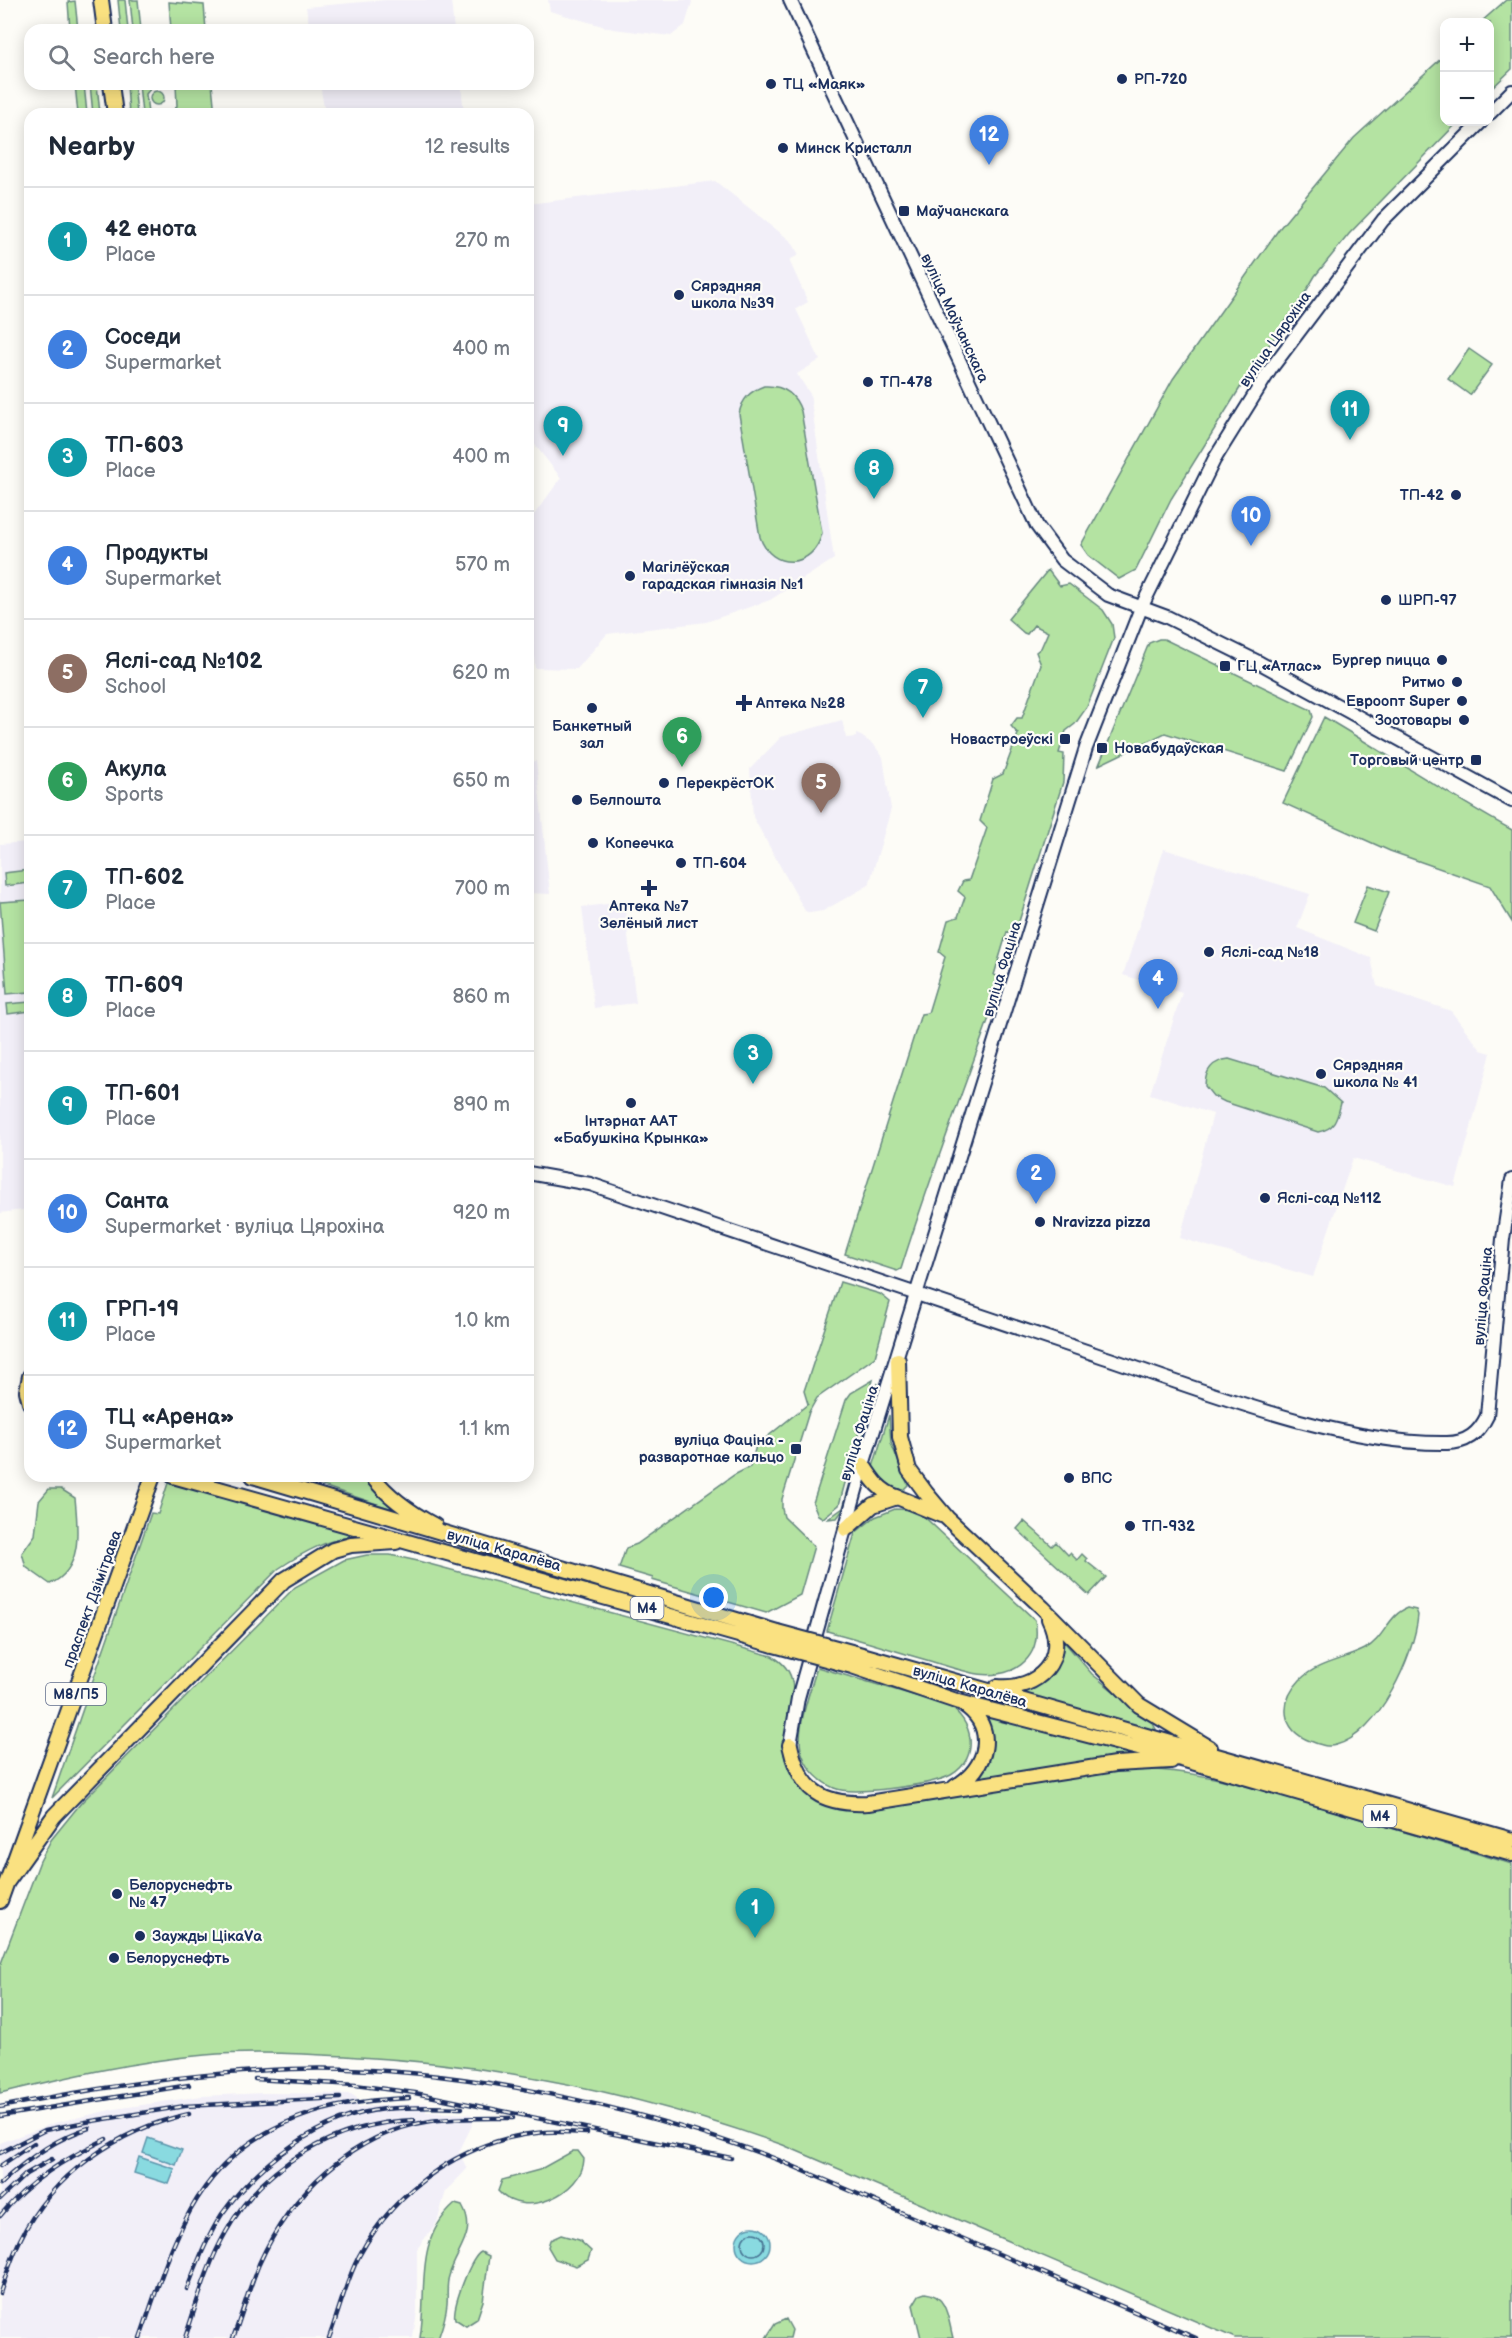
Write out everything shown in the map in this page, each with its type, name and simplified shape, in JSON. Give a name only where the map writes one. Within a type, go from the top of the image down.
[{"type":"main road","points":[[101,0],[104,24]]},
{"type":"main road","name":"вуліца Маўчанскага","points":[[790,0],[1037,526],[1062,560],[1108,595],[1141,608]]},
{"type":"main road","points":[[112,90],[114,108]]},
{"type":"main road","points":[[1494,109],[1512,91]]},
{"type":"main road","name":"вуліца Цярохіна","points":[[1141,608],[1214,460],[1270,370],[1383,220],[1477,126]]},
{"type":"main road","points":[[1141,608],[1167,617],[1260,663],[1512,801]]},
{"type":"main road","name":"вуліца Фаціна","points":[[790,1745],[798,1698],[863,1465],[898,1360],[1086,748],[1141,608]]},
{"type":"main road","points":[[534,1174],[590,1184],[917,1295]]},
{"type":"main road","name":"вуліца Фаціна","points":[[917,1295],[1237,1401],[1368,1436],[1449,1443],[1471,1438],[1482,1428],[1487,1416],[1503,1239],[1512,1180]]},
{"type":"main road","points":[[898,1360],[900,1437],[909,1470],[947,1518],[1043,1608],[1139,1705],[1224,1757]]},
{"type":"main road","points":[[863,1465],[873,1481],[888,1494],[947,1518]]},
{"type":"main road","name":"праспект Дзімітрава","points":[[0,1901],[151,1482]]},
{"type":"main road","name":"М4","points":[[273,1482],[452,1536]]},
{"type":"main road","points":[[377,1482],[389,1496],[412,1513],[452,1536]]},
{"type":"main road","name":"М4","points":[[221,1483],[421,1544]]},
{"type":"main road","points":[[846,1529],[873,1505],[897,1497]]},
{"type":"main road","name":"вуліца Каралёва","points":[[452,1536],[570,1568],[775,1638]]},
{"type":"main road","points":[[7,1882],[54,1816],[284,1580],[308,1564],[351,1545],[395,1542],[421,1544]]},
{"type":"main road","name":"вуліца Каралёва","points":[[421,1544],[853,1660],[962,1683],[1512,1840]]},
{"type":"main road","points":[[962,1683],[1012,1689],[1026,1684],[1046,1670],[1056,1646],[1055,1632],[1043,1608]]},
{"type":"main road","name":"вуліца Каралёва","points":[[853,1660],[959,1702],[1185,1760],[1512,1854]]},
{"type":"main road","points":[[949,1790],[976,1772],[985,1738],[974,1712],[959,1702]]},
{"type":"main road","points":[[790,1745],[802,1778],[819,1795],[830,1801],[844,1804],[868,1803],[1115,1764],[1185,1760]]},
{"type":"shaded area","points":[[386,0],[451,0],[453,24],[309,24],[306,7]]},
{"type":"shaded area","points":[[548,0],[691,0],[692,2],[685,25],[671,36],[613,29],[550,11]]},
{"type":"shaded area","points":[[321,90],[462,90],[463,108],[324,108]]},
{"type":"shaded area","points":[[715,181],[792,242],[799,255],[789,260],[808,302],[796,309],[820,360],[797,374],[810,394],[834,559],[770,600],[706,622],[607,634],[577,669],[535,668],[534,515],[561,478],[534,444],[534,203]]},
{"type":"shaded area","points":[[842,720],[846,738],[856,737],[856,734],[861,736],[874,745],[883,757],[891,809],[869,885],[823,911],[810,913],[805,911],[753,817],[750,769],[781,737]]},
{"type":"shaded area","points":[[534,761],[536,761],[550,894],[534,893]]},
{"type":"shaded area","points":[[24,842],[24,1210],[0,1213],[0,844]]},
{"type":"shaded area","points":[[1164,849],[1310,894],[1297,928],[1371,958],[1377,986],[1451,1011],[1481,1050],[1491,1053],[1455,1187],[1353,1158],[1313,1277],[1180,1238],[1213,1114],[1150,1094],[1182,993],[1123,975]]},
{"type":"shaded area","points":[[624,902],[636,1003],[594,1008],[582,907]]},
{"type":"shaded area","points":[[265,2093],[351,2094],[357,2098],[358,2107],[427,2103],[426,2112],[471,2114],[473,2123],[459,2152],[467,2169],[446,2191],[437,2222],[417,2249],[417,2311],[413,2338],[0,2338],[0,2143],[54,2123],[115,2109],[202,2096]]},
{"type":"green space","points":[[118,0],[125,0],[127,24],[120,24]]},
{"type":"green space","points":[[130,0],[138,0],[140,24],[132,24]]},
{"type":"green space","points":[[1506,0],[1512,0],[1512,69],[1494,86],[1494,18],[1486,18]]},
{"type":"green space","points":[[75,1],[77,24],[70,24],[68,2]]},
{"type":"green space","points":[[169,2],[204,5],[206,24],[171,24]]},
{"type":"green space","points":[[1440,60],[1440,126],[1454,126],[1349,234],[1315,276],[1248,375],[1171,499],[1136,570],[1119,579],[1088,555],[1081,545],[1173,379],[1279,229],[1354,138]]},
{"type":"green space","points":[[76,90],[85,90],[86,108],[77,108]]},
{"type":"green space","points":[[91,90],[98,90],[99,108],[92,108]]},
{"type":"green space","points":[[127,90],[135,90],[136,108],[129,108]]},
{"type":"green space","points":[[140,90],[149,90],[146,94],[147,108],[141,108]]},
{"type":"green space","points":[[176,90],[213,90],[214,108],[175,108]]},
{"type":"green space","points":[[157,91],[162,93],[164,98],[162,103],[157,105],[152,103],[150,98],[152,93]]},
{"type":"green space","points":[[1469,349],[1492,365],[1470,395],[1448,379]]},
{"type":"green space","points":[[764,386],[787,391],[795,399],[801,411],[822,533],[810,554],[792,561],[773,556],[765,548],[760,537],[739,414],[747,396]]},
{"type":"green space","points":[[1048,570],[1060,586],[1069,584],[1103,610],[1112,624],[1114,638],[1087,707],[1075,724],[1066,731],[1059,753],[1064,754],[1063,782],[1015,934],[1007,932],[994,975],[1000,977],[995,1001],[901,1269],[897,1271],[845,1254],[921,1014],[928,1013],[945,957],[939,952],[948,920],[958,917],[965,897],[958,891],[963,881],[969,880],[987,828],[980,821],[993,779],[1003,774],[1018,734],[1011,726],[1017,718],[1022,718],[1041,665],[1036,652],[1041,648],[1048,632],[1034,625],[1027,634],[1008,619]]},
{"type":"green space","points":[[1164,639],[1311,710],[1313,717],[1287,771],[1165,733],[1099,765],[1149,643]]},
{"type":"green space","points":[[1324,717],[1512,830],[1512,922],[1490,886],[1390,851],[1283,803]]},
{"type":"green space","points":[[24,870],[24,884],[5,886],[4,873]]},
{"type":"green space","points":[[1368,885],[1389,892],[1374,931],[1353,923]]},
{"type":"green space","points":[[24,900],[24,993],[7,994],[0,902]]},
{"type":"green space","points":[[24,1003],[24,1012],[8,1014],[7,1004]]},
{"type":"green space","points":[[1229,1059],[1324,1088],[1341,1103],[1332,1126],[1318,1132],[1213,1096],[1205,1086],[1206,1075],[1214,1064]]},
{"type":"green space","points":[[840,1282],[880,1294],[890,1302],[875,1357],[817,1398],[809,1412],[782,1499],[784,1517],[814,1546],[800,1595],[766,1613],[652,1580],[653,1578],[619,1568],[626,1548],[637,1544],[734,1475],[750,1467],[756,1446],[808,1404],[804,1391]]},
{"type":"green space","points":[[873,1380],[839,1505],[823,1518],[818,1515],[813,1503],[846,1400],[851,1393]]},
{"type":"green space","points":[[878,1383],[845,1507],[837,1518],[828,1519],[843,1508]]},
{"type":"green space","points":[[889,1415],[891,1443],[908,1485],[901,1492],[884,1483],[873,1467]]},
{"type":"green space","points":[[168,1482],[176,1482],[361,1534],[317,1547],[278,1569],[52,1798],[151,1513],[158,1514]]},
{"type":"green space","points":[[311,1482],[373,1482],[395,1510]]},
{"type":"green space","points":[[49,1489],[61,1489],[75,1498],[77,1523],[73,1559],[61,1578],[50,1584],[26,1567],[22,1553],[35,1535],[39,1501]]},
{"type":"green space","points":[[895,1509],[917,1510],[1035,1620],[1034,1647],[1029,1657],[1021,1665],[999,1674],[972,1673],[827,1631],[855,1533],[875,1517]]},
{"type":"green space","points":[[1024,1521],[1052,1546],[1056,1542],[1068,1555],[1070,1553],[1077,1560],[1082,1554],[1087,1559],[1086,1561],[1106,1577],[1089,1595],[1017,1529]]},
{"type":"green space","points":[[367,1555],[390,1555],[418,1561],[772,1656],[784,1665],[791,1676],[793,1688],[784,1741],[784,1754],[788,1768],[805,1793],[817,1802],[830,1807],[853,1809],[1119,1770],[1171,1771],[1249,1786],[1512,1864],[1512,2338],[1235,2338],[783,2145],[679,2111],[627,2097],[521,2075],[414,2061],[282,2053],[243,2053],[205,2055],[127,2065],[0,2093],[0,1966],[40,1861],[51,1840],[81,1803],[295,1587],[344,1560]]},
{"type":"green space","points":[[1407,1608],[1416,1610],[1418,1615],[1410,1651],[1392,1691],[1366,1726],[1351,1738],[1329,1746],[1310,1741],[1293,1730],[1286,1715],[1286,1706],[1293,1688],[1300,1680],[1314,1669],[1357,1653],[1371,1645],[1395,1616]]},
{"type":"green space","points":[[1060,1637],[1092,1674],[1152,1722],[1157,1731],[1021,1694],[1041,1682]]},
{"type":"green space","points":[[817,1667],[947,1705],[963,1719],[968,1729],[970,1749],[967,1759],[961,1768],[942,1779],[892,1788],[843,1790],[834,1788],[819,1779],[805,1761],[800,1747],[801,1724]]},
{"type":"green space","points":[[993,1715],[1142,1755],[974,1779],[985,1720]]},
{"type":"green space","points":[[573,2151],[578,2151],[584,2159],[581,2171],[574,2183],[550,2199],[536,2203],[522,2203],[509,2200],[498,2191],[502,2180],[539,2170]]},
{"type":"green space","points":[[455,2204],[462,2206],[466,2216],[467,2234],[449,2276],[446,2312],[439,2336],[438,2338],[420,2338],[428,2250],[433,2234],[442,2218]]},
{"type":"green space","points":[[561,2235],[579,2240],[591,2251],[588,2260],[576,2266],[555,2259],[548,2247],[550,2240]]},
{"type":"green space","points":[[481,2252],[489,2256],[483,2301],[477,2319],[466,2326],[455,2319],[456,2304],[472,2263]]},
{"type":"green space","points":[[925,2293],[933,2295],[943,2303],[953,2338],[921,2338],[913,2305],[919,2295]]},
{"type":"green space","points":[[786,2319],[792,2330],[790,2338],[766,2338],[775,2324]]},
{"type":"water","points":[[148,2138],[182,2150],[176,2165],[143,2153]]},
{"type":"water","points":[[139,2157],[175,2169],[169,2184],[134,2173]]},
{"type":"water","points":[[753,2227],[765,2232],[770,2244],[765,2256],[753,2261],[741,2256],[736,2244],[741,2232]]},
{"type":"railway","points":[[0,2107],[146,2082],[292,2069],[351,2069],[413,2073],[539,2092],[662,2121],[776,2159],[1196,2338]]},
{"type":"railway","points":[[255,2079],[355,2085],[415,2093],[731,2158]]},
{"type":"railway","points":[[0,2116],[189,2085]]},
{"type":"railway","points":[[0,2153],[45,2130],[86,2122],[185,2106],[340,2098]]},
{"type":"railway","points":[[140,2338],[162,2273],[182,2226],[209,2182],[231,2158],[256,2139],[283,2124],[312,2113],[343,2105],[409,2098]]},
{"type":"railway","points":[[187,2289],[207,2241],[222,2214],[254,2177],[293,2145],[337,2121],[360,2113],[394,2108],[462,2108]]},
{"type":"railway","points":[[0,2293],[17,2246],[33,2217],[69,2176],[90,2158],[113,2143],[163,2121],[189,2114]]},
{"type":"railway","points":[[233,2338],[255,2273],[272,2238],[306,2191],[327,2171],[350,2153],[402,2128],[441,2120],[513,2118]]},
{"type":"railway","points":[[185,2338],[219,2245],[242,2208],[260,2186],[281,2167],[330,2139],[357,2129],[414,2120]]},
{"type":"railway","points":[[0,2184],[42,2151],[89,2128]]},
{"type":"railway","points":[[329,2338],[346,2286],[359,2256],[374,2231],[414,2188],[437,2170],[489,2144],[517,2136],[546,2132],[587,2133]]},
{"type":"railway","points":[[0,2216],[35,2181],[76,2154],[106,2139]]},
{"type":"railway","points":[[0,2166],[34,2143]]},
{"type":"railway","points":[[0,2199],[26,2174],[52,2159]]},
{"type":"place","name":"РП-720","points":[[1122,79]]},
{"type":"place","name":"ТЦ «Маяк»","points":[[771,84]]},
{"type":"place","name":"Минск Кристалл","points":[[783,148]]},
{"type":"place","name":"ТЦ «Арена»","points":[[989,165]]},
{"type":"place","name":"Маўчанскага","points":[[904,211]]},
{"type":"place","name":"Сярэдняя школа №39","points":[[679,295]]},
{"type":"place","name":"ТП-478","points":[[868,382]]},
{"type":"place","name":"ГРП-19","points":[[1350,440]]},
{"type":"place","name":"ТП-601","points":[[563,456]]},
{"type":"place","name":"ТП-42","points":[[1456,495]]},
{"type":"place","name":"ТП-609","points":[[874,499]]},
{"type":"place","name":"Санта","points":[[1251,546]]},
{"type":"place","name":"Магілёўская гарадская гімназія №1","points":[[630,576]]},
{"type":"place","name":"ШРП-97","points":[[1386,600]]},
{"type":"place","name":"Бургер пицца","points":[[1442,660]]},
{"type":"place","name":"ГЦ «Атлас»","points":[[1225,666]]},
{"type":"place","name":"Ритмо","points":[[1457,682]]},
{"type":"place","name":"Евроопт Super","points":[[1462,701]]},
{"type":"place","name":"Аптека №28","points":[[744,703]]},
{"type":"place","name":"Банкетный зал","points":[[592,708]]},
{"type":"place","name":"ТП-602","points":[[923,718]]},
{"type":"place","name":"Зоотовары","points":[[1464,720]]},
{"type":"place","name":"Новастроеўскі","points":[[1065,739]]},
{"type":"place","name":"Новабудаўская","points":[[1102,748]]},
{"type":"place","name":"Торговый центр","points":[[1476,760]]},
{"type":"place","name":"Акула","points":[[682,767]]},
{"type":"place","name":"ПерекрёстОК","points":[[664,783]]},
{"type":"place","name":"Белпошта","points":[[577,800]]},
{"type":"place","name":"Яслі-сад №102","points":[[821,813]]},
{"type":"place","name":"Копеечка","points":[[593,843]]},
{"type":"place","name":"ТП-604","points":[[681,863]]},
{"type":"place","name":"Аптека №7 Зелёный лист","points":[[649,888]]},
{"type":"place","name":"Яслі-сад №18","points":[[1209,952]]},
{"type":"place","name":"Продукты","points":[[1158,1009]]},
{"type":"place","name":"Сярэдняя школа № 41","points":[[1321,1074]]},
{"type":"place","name":"ТП-603","points":[[753,1084]]},
{"type":"place","name":"Інтэрнат ААТ «Бабушкіна Крынка»","points":[[631,1103]]},
{"type":"place","name":"Яслі-сад №112","points":[[1265,1198]]},
{"type":"place","name":"Соседи","points":[[1036,1204]]},
{"type":"place","name":"Nravizza pizza","points":[[1040,1222]]},
{"type":"place","name":"вуліца Фаціна - разваротнае кальцо","points":[[796,1449]]},
{"type":"place","name":"ВПС","points":[[1069,1478]]},
{"type":"place","name":"ТП-932","points":[[1130,1526]]},
{"type":"place","name":"Белоруснефть № 47","points":[[117,1894]]},
{"type":"place","name":"Заужды ЦікаVа","points":[[140,1936]]},
{"type":"place","name":"42 енота","points":[[755,1938]]},
{"type":"place","name":"Белоруснефть","points":[[114,1958]]}]
